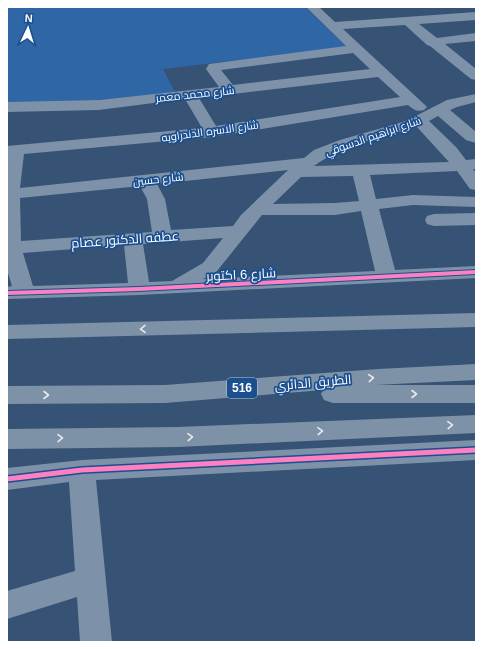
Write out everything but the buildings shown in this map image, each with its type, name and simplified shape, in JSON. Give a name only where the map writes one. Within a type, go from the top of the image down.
[{"type":"highway","points":[[169,328],[476,308]]},
{"type":"highway","points":[[7,332],[476,320]]},
{"type":"highway","name":"الطريق الدائري","points":[[7,396],[166,394],[378,377],[476,372]]},
{"type":"highway","points":[[166,394],[476,394]]},
{"type":"highway","points":[[7,438],[178,437],[476,424]]},
{"type":"street","points":[[315,7],[332,26],[429,115],[476,138]]},
{"type":"street","points":[[410,7],[412,20],[432,42],[476,76]]},
{"type":"street","points":[[332,26],[476,16]]},
{"type":"street","points":[[432,42],[476,36]]},
{"type":"street","points":[[229,90],[213,69],[214,67],[357,48]]},
{"type":"street","points":[[459,63],[476,61]]},
{"type":"street","name":"شارع محمد معمر","points":[[7,107],[60,107],[229,90],[382,72]]},
{"type":"street","points":[[189,94],[212,132]]},
{"type":"street","name":"شارع ابراهيم الدسوقي","points":[[175,287],[210,267],[258,210],[301,167],[331,148],[400,128],[452,103],[476,98]]},
{"type":"street","name":"شارع الاسره الدندراويه","points":[[12,150],[154,139],[212,132],[411,100]]},
{"type":"street","points":[[429,115],[445,145],[469,165],[476,185]]},
{"type":"street","points":[[12,150],[9,190],[9,217],[11,253],[17,274],[16,293]]},
{"type":"street","name":"شارع حسين","points":[[9,190],[301,167],[360,170],[469,165]]},
{"type":"street","points":[[360,170],[387,277]]},
{"type":"street","points":[[146,180],[157,203],[162,237]]},
{"type":"street","points":[[258,210],[335,209],[419,200],[476,202]]},
{"type":"street","points":[[434,220],[476,219]]},
{"type":"street","name":"عطفه الدكتور عصام","points":[[11,253],[133,239],[239,231]]},
{"type":"street","points":[[133,239],[139,289]]},
{"type":"street","name":"شارع 6 اكتوبر","points":[[16,293],[139,289],[476,272]]},
{"type":"street","points":[[7,479],[82,470],[476,450]]},
{"type":"street","points":[[82,470],[96,642]]},
{"type":"street","points":[[7,605],[91,580]]},
{"type":"shaded area","points":[[7,7],[305,7],[347,47],[163,69],[175,92],[96,100],[7,103]]},
{"type":"cycle path","points":[[7,293],[139,289],[476,272]]},
{"type":"cycle path","points":[[7,479],[82,470],[476,450]]}]
